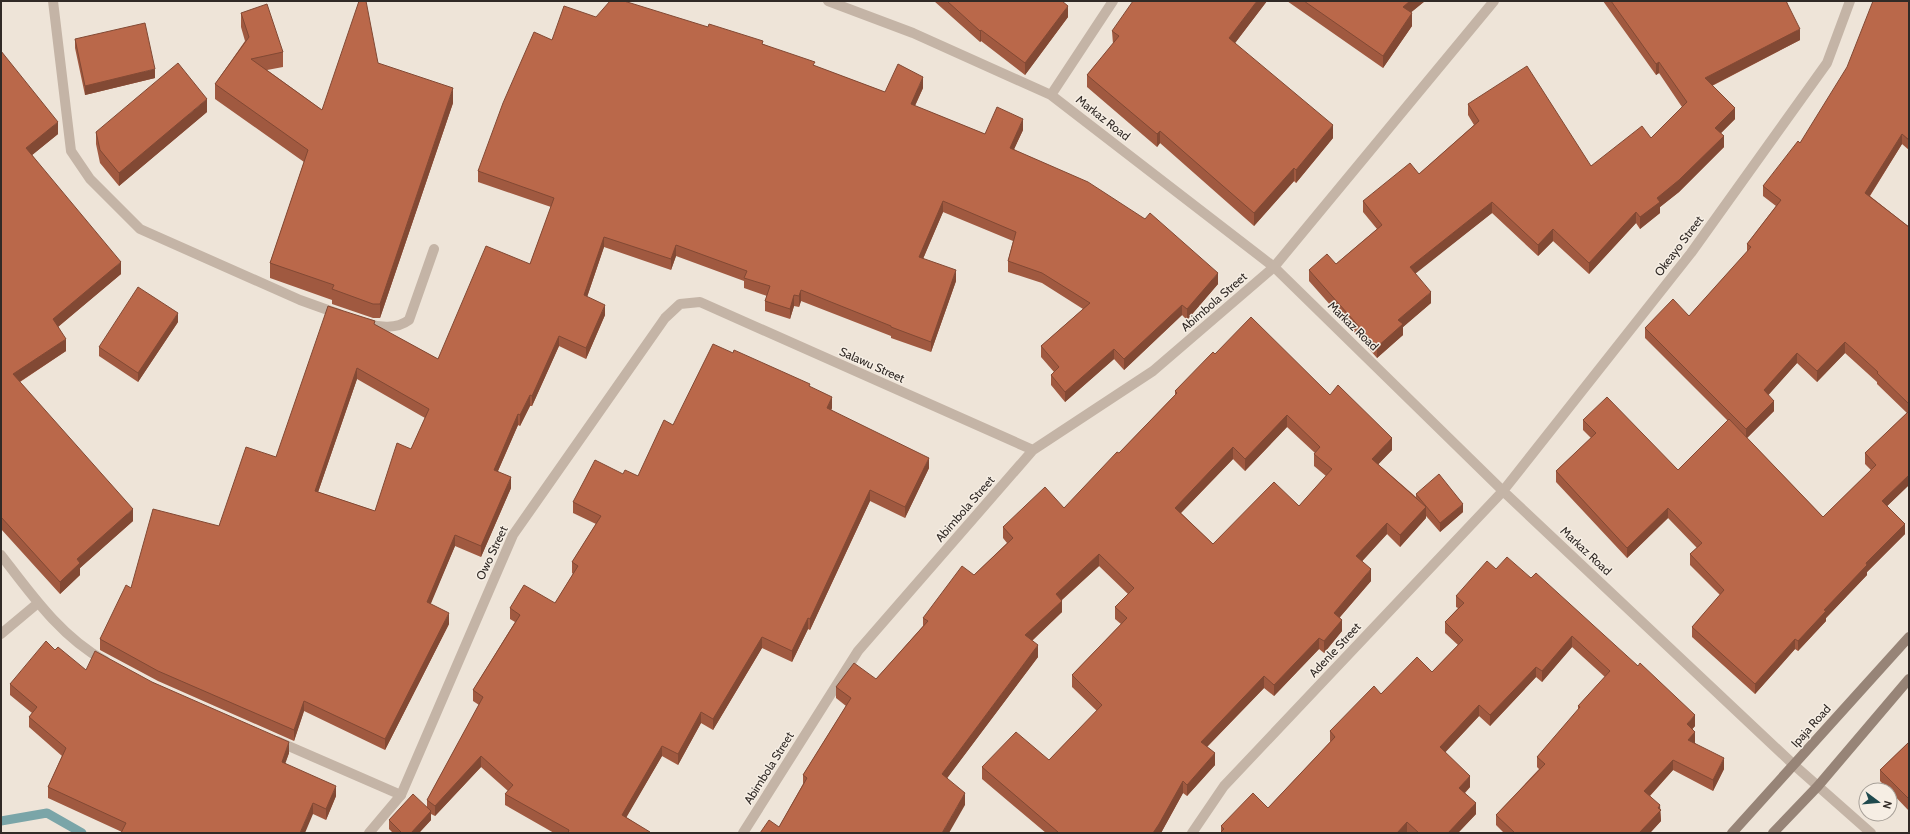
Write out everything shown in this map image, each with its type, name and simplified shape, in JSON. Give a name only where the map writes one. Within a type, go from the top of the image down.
[{"type":"main road","name":"Ipaja Road","points":[[1732,833],[1909,637]]},
{"type":"main road","points":[[1773,833],[1818,786],[1909,679]]},
{"type":"street","points":[[53,1],[71,151],[90,179],[140,229],[300,300],[372,325],[402,325],[409,320],[417,302],[434,249]]},
{"type":"street","name":"Markaz Road","points":[[828,1],[913,33],[1051,94],[1274,267],[1503,491],[1818,786]]},
{"type":"street","points":[[1051,94],[1113,1]]},
{"type":"street","name":"Abimbola Street","points":[[743,833],[858,651],[1033,450],[1153,371],[1274,267],[1494,1]]},
{"type":"street","name":"Okeayo Street","points":[[1503,491],[1691,253],[1827,63],[1850,1]]},
{"type":"street","name":"Salawu Street","points":[[700,302],[1033,450]]},
{"type":"street","name":"Owo Street","points":[[369,833],[400,796],[513,534],[665,318],[680,304],[700,302]]},
{"type":"street","name":"Adenle Street","points":[[1192,833],[1224,786],[1503,491]]},
{"type":"street","points":[[1,555],[38,603],[74,639],[115,666]]},
{"type":"street","points":[[1,634],[38,603]]},
{"type":"street","points":[[270,738],[400,796]]},
{"type":"street","points":[[1818,786],[1871,833]]},
{"type":"building","points":[[359,1],[366,1],[378,63],[453,88],[380,304],[373,304],[332,289],[334,285],[270,263],[308,150],[215,84],[249,37],[241,13],[267,4],[283,52],[251,59],[322,110]]},
{"type":"building","points":[[610,1],[624,1],[708,27],[709,24],[763,41],[762,44],[815,62],[813,65],[885,92],[898,64],[923,77],[911,104],[985,134],[997,107],[1023,119],[1010,148],[1088,182],[1145,219],[1150,213],[1218,273],[1187,309],[1182,305],[1124,359],[1114,349],[1065,392],[1051,375],[1059,367],[1041,346],[1090,303],[1042,273],[1008,261],[1016,232],[943,201],[919,257],[956,270],[931,342],[801,290],[799,296],[794,295],[790,309],[765,301],[770,286],[744,278],[747,271],[676,245],[671,259],[604,237],[584,295],[605,305],[586,348],[559,336],[532,396],[530,395],[520,415],[518,414],[494,470],[511,477],[481,546],[455,535],[427,602],[449,613],[385,739],[304,701],[294,730],[158,671],[100,639],[126,585],[131,588],[153,509],[219,526],[246,447],[276,457],[328,306],[375,321],[374,324],[438,359],[486,246],[530,264],[554,198],[478,171],[503,103],[534,32],[552,40],[564,6],[596,17]],"holes":[[[357,368],[429,409],[411,449],[397,443],[375,511],[315,491]]]},
{"type":"building","points":[[947,1],[1062,1],[1068,6],[1025,63],[981,30],[980,31]]},
{"type":"building","points":[[1133,1],[1257,1],[1229,38],[1333,125],[1296,170],[1294,168],[1254,213],[1160,131],[1157,134],[1087,75],[1119,36],[1112,31]]},
{"type":"building","points":[[1304,1],[1410,1],[1403,7],[1412,13],[1383,56]]},
{"type":"building","points":[[1611,1],[1786,1],[1800,29],[1705,78],[1735,108],[1715,128],[1724,136],[1679,180],[1657,198],[1660,202],[1640,217],[1636,212],[1589,263],[1553,229],[1538,245],[1492,202],[1410,267],[1431,292],[1398,320],[1403,324],[1377,347],[1309,270],[1327,254],[1336,264],[1382,225],[1363,201],[1410,163],[1419,174],[1479,121],[1468,104],[1527,66],[1591,166],[1642,126],[1651,138],[1687,102],[1659,62],[1656,64]]},
{"type":"building","points":[[1873,1],[1909,1],[1909,140],[1902,134],[1865,193],[1909,227],[1909,404],[1877,373],[1878,372],[1845,342],[1817,371],[1797,353],[1764,390],[1774,401],[1746,429],[1645,328],[1673,299],[1689,316],[1751,247],[1747,244],[1781,200],[1763,186],[1798,141],[1800,143],[1847,67]]},
{"type":"building","points":[[145,23],[155,69],[85,86],[75,39]]},
{"type":"building","points":[[1,51],[58,122],[26,148],[121,262],[53,319],[66,339],[13,374],[133,509],[77,559],[80,563],[60,582],[1,517]]},
{"type":"building","points":[[178,63],[207,99],[119,173],[100,150],[96,132]]},
{"type":"building","points":[[138,287],[178,313],[138,373],[99,347]]},
{"type":"building","points":[[1251,317],[1330,395],[1338,385],[1392,438],[1372,459],[1426,507],[1400,535],[1387,523],[1356,556],[1371,569],[1334,613],[1342,620],[1324,641],[1319,638],[1274,685],[1264,676],[1201,742],[1215,753],[1187,785],[1183,781],[1153,833],[1057,833],[1058,832],[982,767],[1016,732],[1049,760],[1102,705],[1072,675],[1127,618],[1115,607],[1134,588],[1099,554],[1056,594],[1062,601],[1025,635],[1038,645],[942,774],[965,793],[942,833],[760,833],[769,820],[779,827],[807,778],[803,775],[851,698],[836,687],[854,663],[876,679],[928,621],[923,618],[962,566],[974,575],[1013,538],[1003,527],[1045,487],[1064,508],[1117,452],[1119,453],[1177,393],[1175,391],[1213,352],[1215,354]],"holes":[[[1287,415],[1320,447],[1314,454],[1332,469],[1299,506],[1274,482],[1213,544],[1175,508],[1233,447],[1245,459]]]},
{"type":"building","points":[[713,344],[733,353],[734,350],[810,384],[809,386],[832,397],[827,408],[929,458],[905,507],[870,490],[810,619],[808,618],[792,651],[762,637],[713,719],[701,712],[678,754],[662,746],[622,815],[650,832],[649,833],[568,833],[569,830],[505,794],[513,785],[481,756],[435,806],[427,800],[483,697],[473,690],[520,615],[510,608],[524,585],[555,603],[578,566],[572,562],[601,516],[573,502],[595,460],[623,474],[625,470],[638,476],[664,420],[673,425]]},
{"type":"building","points":[[1607,397],[1678,470],[1729,419],[1823,517],[1876,465],[1865,453],[1909,411],[1909,475],[1882,501],[1905,524],[1866,563],[1867,565],[1824,610],[1826,611],[1798,641],[1795,639],[1755,684],[1692,627],[1724,590],[1690,554],[1702,543],[1668,508],[1627,548],[1556,471],[1596,433],[1583,420]]},
{"type":"building","points":[[1439,474],[1463,504],[1440,523],[1416,494]]},
{"type":"building","points":[[1507,557],[1531,578],[1536,573],[1638,666],[1640,663],[1695,715],[1687,724],[1695,732],[1688,740],[1724,758],[1713,780],[1673,760],[1644,791],[1660,805],[1658,808],[1661,810],[1639,833],[1515,833],[1496,815],[1545,764],[1537,757],[1580,707],[1578,706],[1610,671],[1572,636],[1542,671],[1536,667],[1490,715],[1479,705],[1440,747],[1470,776],[1459,788],[1476,803],[1448,833],[1419,833],[1407,822],[1397,833],[1220,833],[1224,829],[1221,826],[1253,793],[1268,808],[1335,737],[1330,731],[1374,686],[1381,694],[1417,657],[1432,672],[1463,640],[1445,622],[1464,603],[1456,596],[1487,561],[1496,569]]},
{"type":"building","points":[[46,641],[55,650],[58,647],[86,670],[95,651],[152,682],[289,742],[282,762],[336,786],[326,809],[313,803],[300,833],[121,833],[126,823],[48,787],[66,748],[29,717],[37,707],[10,684]]},
{"type":"building","points":[[1909,742],[1909,799],[1898,788],[1898,782],[1892,782],[1880,770]]},
{"type":"building","points":[[413,794],[431,811],[411,833],[402,833],[389,820]]},
{"type":"waterway","points":[[1,821],[47,813],[82,833]]}]
